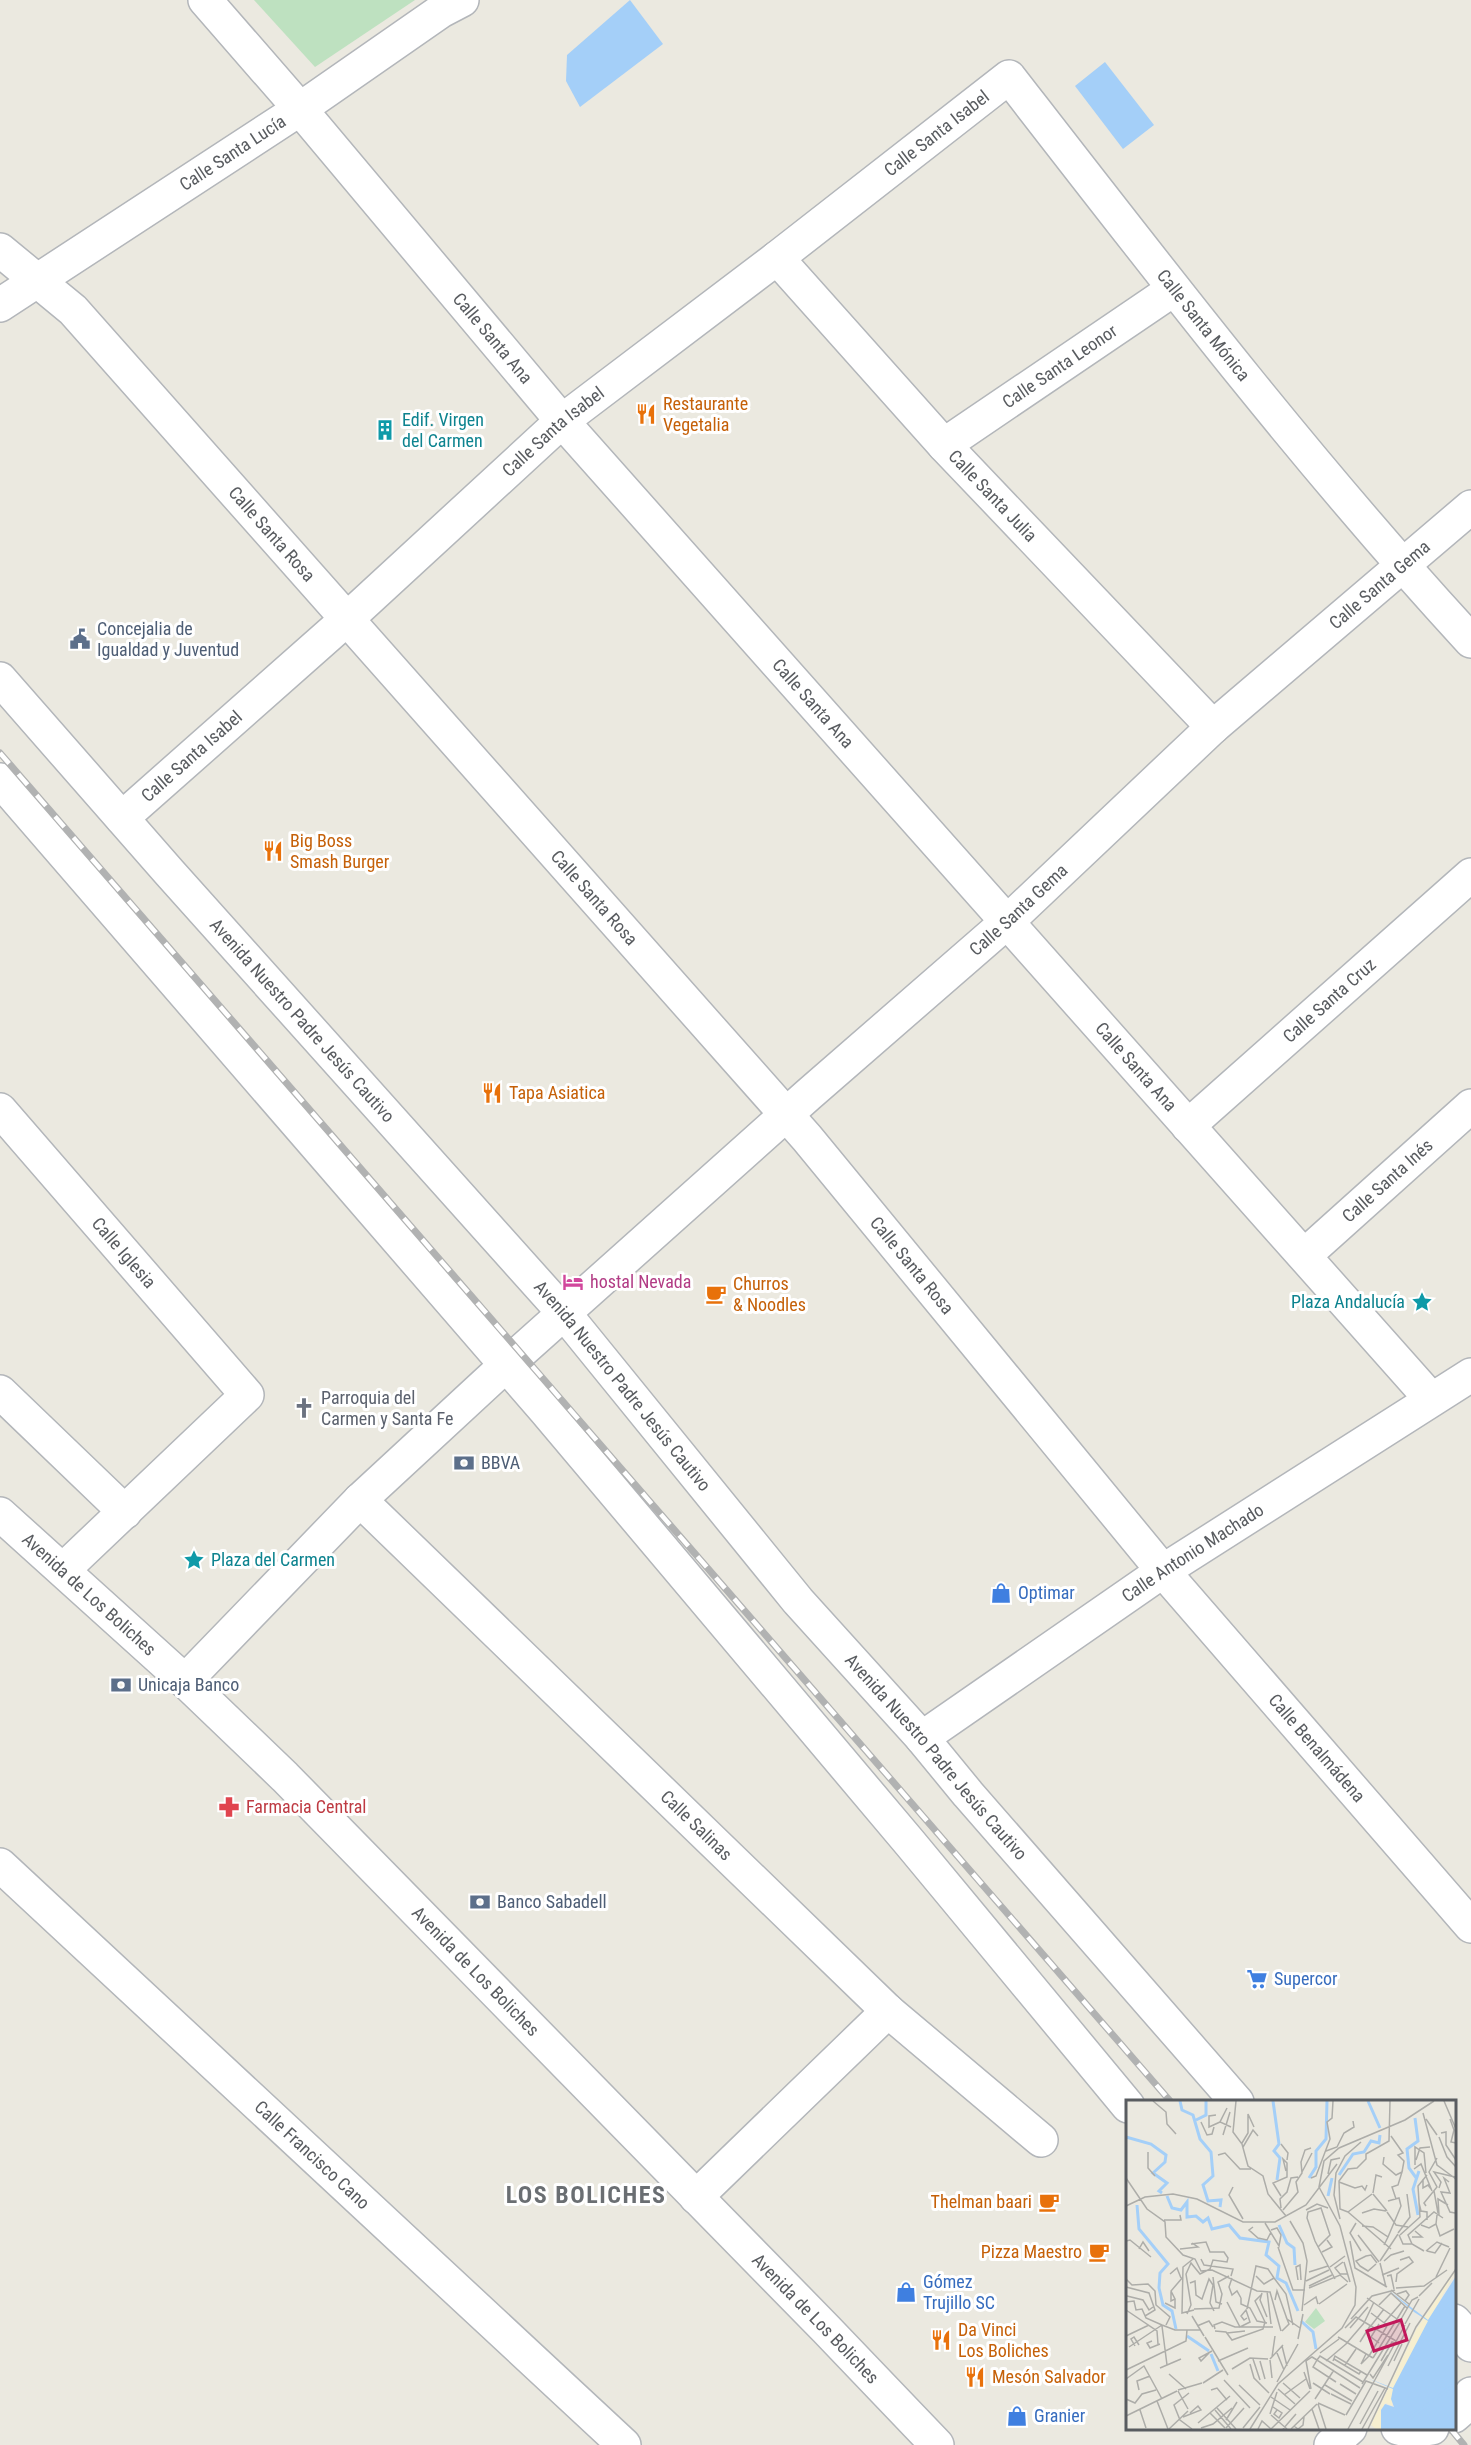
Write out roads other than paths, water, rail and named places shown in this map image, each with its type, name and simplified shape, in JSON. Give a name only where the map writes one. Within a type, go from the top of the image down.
[{"type":"street","name":"Calle Santa Ana","points":[[205,0],[300,109],[562,421],[1431,1399]]},
{"type":"street","name":"Calle Santa Lucía","points":[[0,305],[300,109],[441,11],[462,0]]},
{"type":"street","name":"Calle Santa Isabel","points":[[123,818],[347,619],[562,421],[777,258],[1009,77]]},
{"type":"street","name":"Calle Santa Mónica","points":[[1009,77],[1174,289],[1402,567],[1471,641]]},
{"type":"street","name":"Calle Santa Rosa","points":[[0,250],[74,310],[786,1115],[1163,1571]]},
{"type":"street","name":"Calle Santa Julia","points":[[777,258],[944,445],[1213,727]]},
{"type":"street","name":"Calle Santa Leonor","points":[[944,445],[1174,289]]},
{"type":"street","name":"Calle Santa Gema","points":[[185,1681],[360,1500],[506,1365],[1008,921],[1213,727],[1471,507]]},
{"type":"street","name":"Avenida Nuestro Padre Jesús Cautivo","points":[[0,679],[564,1313],[798,1601],[922,1738],[968,1794],[1235,2100]]},
{"type":"street","points":[[0,780],[506,1365],[910,1843],[1126,2104]]},
{"type":"street","name":"Calle Santa Cruz","points":[[1188,1126],[1471,875]]},
{"type":"street","name":"Calle Santa Inés","points":[[1305,1256],[1471,1106]]},
{"type":"street","name":"Calle Iglesia","points":[[0,1110],[247,1395],[125,1512]]},
{"type":"street","name":"Calle Antonio Machado","points":[[922,1738],[1163,1571],[1471,1375]]},
{"type":"street","points":[[0,1392],[125,1512],[63,1570]]},
{"type":"street","name":"Calle Salinas","points":[[360,1500],[888,2011],[1041,2140]]},
{"type":"street","name":"Avenida de Los Boliches","points":[[0,1514],[185,1681],[285,1777],[937,2445]]},
{"type":"street","name":"Calle Benalmádena","points":[[1163,1571],[1471,1926]]},
{"type":"street","name":"Calle Francisco Cano","points":[[0,1864],[624,2445]]},
{"type":"street","points":[[696,2197],[888,2011]]},
{"type":"street","points":[[1456,2415],[1471,2394]]},
{"type":"street","points":[[1331,2445],[1348,2430]]},
{"type":"water","points":[[630,0],[663,44],[580,107],[566,81],[567,55]]},
{"type":"water","points":[[1105,62],[1154,125],[1123,149],[1075,86]]},
{"type":"railway","points":[[0,753],[1169,2100]]},
{"type":"railway","points":[[1452,2430],[1464,2445]]},
{"type":"place","name":"Restaurante Vegetalia","points":[[646,414]]},
{"type":"place","name":"Edif. Virgen del Carmen","points":[[385,430]]},
{"type":"place","name":"Concejalia de Igualdad y Juventud","points":[[80,639]]},
{"type":"place","name":"Big Boss Smash Burger","points":[[273,851]]},
{"type":"place","name":"Tapa Asiatica","points":[[492,1093]]},
{"type":"place","name":"hostal Nevada","points":[[573,1282]]},
{"type":"place","name":"Churros & Noodles","points":[[716,1294]]},
{"type":"place","name":"Plaza Andalucía","points":[[1422,1302]]},
{"type":"place","name":"Parroquia del Carmen y Santa Fe","points":[[304,1408]]},
{"type":"place","name":"BBVA","points":[[464,1463]]},
{"type":"place","name":"Plaza del Carmen","points":[[194,1560]]},
{"type":"place","name":"Optimar","points":[[1001,1593]]},
{"type":"place","name":"Unicaja Banco","points":[[121,1685]]},
{"type":"place","name":"Farmacia Central","points":[[229,1807]]},
{"type":"place","name":"Banco Sabadell","points":[[480,1902]]},
{"type":"place","name":"Supercor","points":[[1257,1979]]},
{"type":"place","name":"Thelman baari","points":[[1049,2202]]},
{"type":"place","name":"Pizza Maestro","points":[[1099,2252]]},
{"type":"place","name":"Gómez Trujillo SC","points":[[906,2292]]},
{"type":"place","name":"Da Vinci Los Boliches","points":[[941,2340]]},
{"type":"place","name":"Mesón Salvador","points":[[975,2377]]},
{"type":"place","name":"Granier","points":[[1017,2416]]},
{"type":"district","name":"LOS BOLICHES","points":[[586,2195]]}]
